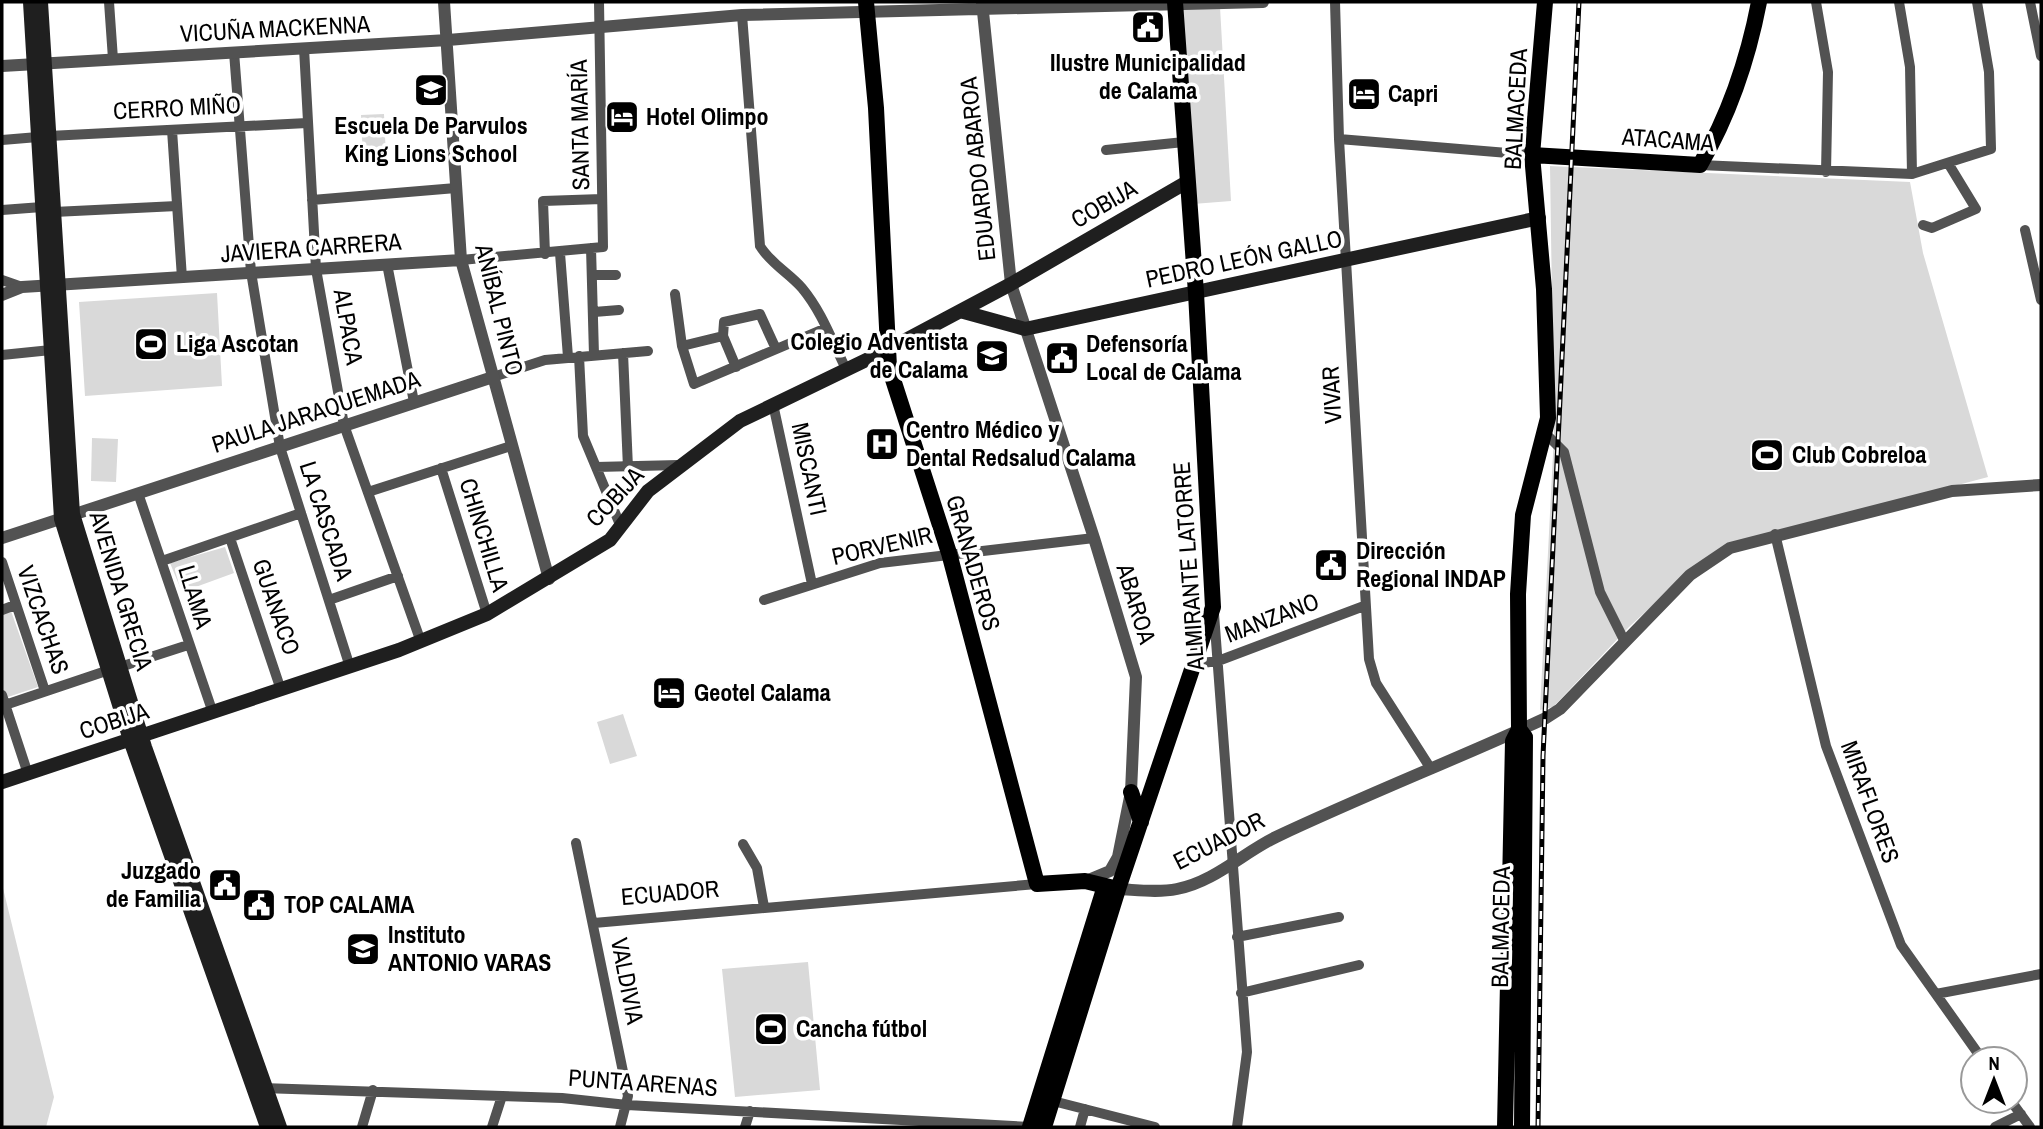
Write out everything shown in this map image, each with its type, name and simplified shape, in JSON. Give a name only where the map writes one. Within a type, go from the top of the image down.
[{"type":"main road","name":"AVENIDA GRECIA","points":[[30,2],[39,63],[67,517]]},
{"type":"main road","name":"AVENIDA GRECIA","points":[[39,63],[41,2]]},
{"type":"main road","name":"BALMACEDA","points":[[1506,1127],[1513,741],[1519,729],[1521,540],[1523,515],[1548,418],[1537,156],[1545,2]]},
{"type":"main road","name":"BALMACEDA","points":[[1537,156],[1552,2]]},
{"type":"main road","points":[[1700,166],[1727,110],[1747,54],[1759,2]]},
{"type":"main road","name":"ALMIRANTE LATORRE","points":[[1175,3],[1196,293],[1213,607]]},
{"type":"main road","name":"GRANADEROS","points":[[867,6],[876,108],[887,350],[897,391],[949,553],[1037,884]]},
{"type":"main road","name":"ATACAMA","points":[[1537,156],[1700,166]]},
{"type":"main road","name":"COBIJA","points":[[2,782],[350,667],[421,642],[487,614],[610,540],[649,491],[679,465],[740,421],[887,350],[1011,284],[1187,182]]},
{"type":"main road","name":"PEDRO LEÓN GALLO","points":[[960,311],[1026,329],[1539,218]]},
{"type":"main road","name":"AVENIDA GRECIA","points":[[53,285],[51,350],[67,517],[136,738],[259,1088],[267,1127]]},
{"type":"main road","points":[[1030,1127],[1112,888],[1141,822],[1213,607]]},
{"type":"main road","name":"BALMACEDA","points":[[1519,729],[1525,737],[1522,1127]]},
{"type":"main road","points":[[1131,792],[1141,822]]},
{"type":"main road","name":"ECUADOR","points":[[1037,884],[1086,881],[1112,888]]},
{"type":"main road","points":[[1044,1127],[1112,888]]},
{"type":"main road","name":"AVENIDA GRECIA","points":[[259,1088],[280,1127]]},
{"type":"street","points":[[109,2],[113,59]]},
{"type":"street","name":"ANÍBAL PINTO","points":[[443,2],[448,40],[461,260],[549,579]]},
{"type":"street","name":"SANTA MARÍA","points":[[599,2],[603,247]]},
{"type":"street","name":"VICUÑA MACKENNA","points":[[2,66],[448,40],[867,6],[1263,2]]},
{"type":"street","name":"VIVAR","points":[[1335,2],[1339,139],[1368,659],[1376,683],[1432,769]]},
{"type":"street","points":[[1816,2],[1828,72],[1826,172]]},
{"type":"street","points":[[1899,2],[1910,67],[1912,174]]},
{"type":"street","name":"ATACAMA","points":[[1700,166],[1912,174],[1991,149],[1989,72],[1977,2]]},
{"type":"street","points":[[2031,2],[2041,55]]},
{"type":"street","name":"EDUARDO ABAROA","points":[[982,5],[1011,284],[1026,329]]},
{"type":"street","points":[[742,15],[760,246],[767,258],[800,285],[812,301],[846,369]]},
{"type":"street","name":"ALPACA","points":[[304,48],[316,269],[344,425],[421,642]]},
{"type":"street","name":"LA CASCADA","points":[[234,52],[251,272],[280,446],[350,667]]},
{"type":"street","name":"CERRO MIÑO","points":[[2,140],[307,123]]},
{"type":"street","points":[[172,130],[182,278]]},
{"type":"street","name":"ATACAMA","points":[[1339,139],[1537,156]]},
{"type":"street","points":[[1107,149],[1184,142]]},
{"type":"street","points":[[1923,225],[1932,228],[1976,209],[1948,163]]},
{"type":"street","points":[[312,200],[456,188]]},
{"type":"street","points":[[545,254],[543,201],[602,199]]},
{"type":"street","points":[[2,210],[177,206]]},
{"type":"street","points":[[2025,230],[2041,300]]},
{"type":"street","name":"JAVIERA CARRERA","points":[[2,295],[22,287],[461,260],[603,247]]},
{"type":"street","points":[[591,248],[594,355]]},
{"type":"street","points":[[560,253],[568,357]]},
{"type":"street","points":[[387,264],[414,402]]},
{"type":"street","points":[[593,275],[616,275]]},
{"type":"street","name":"JAVIERA CARRERA","points":[[2,279],[22,287]]},
{"type":"street","points":[[675,294],[682,346],[694,384],[827,328]]},
{"type":"street","points":[[594,312],[618,310]]},
{"type":"street","points":[[736,367],[723,336],[724,322],[760,314],[776,349]]},
{"type":"street","name":"ABAROA","points":[[1026,329],[1136,677],[1131,792],[1114,865],[1104,875],[1086,881]]},
{"type":"street","points":[[682,346],[723,336]]},
{"type":"street","points":[[2,355],[51,350]]},
{"type":"street","name":"PAULA JARAQUEMADA","points":[[2,538],[545,360],[648,351]]},
{"type":"street","points":[[623,353],[628,468]]},
{"type":"street","points":[[579,356],[583,436],[621,527]]},
{"type":"street","name":"MISCANTI","points":[[773,404],[813,584]]},
{"type":"street","points":[[1544,432],[1564,452],[1600,592],[1624,640]]},
{"type":"street","points":[[368,492],[511,446]]},
{"type":"street","points":[[596,467],[679,465]]},
{"type":"street","name":"CHINCHILLA","points":[[441,468],[487,614]]},
{"type":"street","name":"ECUADOR","points":[[1112,888],[1151,892],[1178,889],[1231,865],[1273,838],[1432,769],[1560,709],[1624,640],[1708,560],[1730,548],[1775,534],[1952,491],[2041,485]]},
{"type":"street","name":"LLAMA","points":[[138,493],[213,713]]},
{"type":"street","points":[[162,561],[301,513]]},
{"type":"street","name":"MIRAFLORES","points":[[1775,534],[1826,746],[1901,945],[1972,1045]]},
{"type":"street","name":"GUANACO","points":[[230,538],[281,690]]},
{"type":"street","name":"PORVENIR","points":[[764,600],[880,563],[1094,538]]},
{"type":"street","name":"VIZCACHAS","points":[[2,562],[45,691]]},
{"type":"street","points":[[329,600],[397,576]]},
{"type":"street","points":[[2,610],[15,606]]},
{"type":"street","name":"MANZANO","points":[[1194,664],[1218,661],[1364,606]]},
{"type":"street","name":"ALMIRANTE LATORRE","points":[[1213,607],[1247,1063],[1237,1127]]},
{"type":"street","points":[[28,774],[3,700],[45,691],[188,645]]},
{"type":"street","name":"VALDIVIA","points":[[576,843],[628,1096],[620,1127]]},
{"type":"street","points":[[743,844],[757,868],[764,907]]},
{"type":"street","name":"ECUADOR","points":[[594,923],[1037,884]]},
{"type":"street","points":[[1237,937],[1339,917]]},
{"type":"street","points":[[1241,993],[1359,965]]},
{"type":"street","points":[[1936,994],[2041,974]]},
{"type":"street","name":"PUNTA ARENAS","points":[[259,1088],[562,1098],[877,1123],[1030,1127]]},
{"type":"street","points":[[362,1127],[373,1090]]},
{"type":"street","points":[[492,1127],[502,1096]]},
{"type":"street","points":[[1053,1101],[1155,1127]]},
{"type":"street","points":[[1229,1127],[1238,1107]]},
{"type":"street","points":[[1080,1127],[1085,1109]]},
{"type":"street","points":[[745,1127],[750,1111]]},
{"type":"street","points":[[1995,1127],[2019,1115]]},
{"type":"shaded area","points":[[1179,7],[1220,7],[1231,201],[1193,204]]},
{"type":"shaded area","points":[[384,114],[386,158],[363,159],[361,115]]},
{"type":"shaded area","name":"Club Cobreloa","points":[[1550,166],[1910,182],[1923,253],[1988,477],[1725,547],[1677,583],[1629,627],[1553,707],[1540,710],[1554,434]]},
{"type":"shaded area","name":"Liga Ascotan","points":[[217,293],[222,386],[85,396],[79,302]]},
{"type":"shaded area","points":[[92,438],[118,439],[116,482],[91,481]]},
{"type":"shaded area","points":[[225,547],[234,573],[182,592],[170,563]]},
{"type":"shaded area","points":[[11,611],[38,687],[5,698],[2,688],[2,615]]},
{"type":"shaded area","points":[[623,714],[637,756],[610,764],[597,722]]},
{"type":"shaded area","points":[[2,884],[54,1097],[46,1127],[2,1127]]},
{"type":"shaded area","name":"Cancha fútbol","points":[[808,962],[820,1090],[735,1097],[722,969]]},
{"type":"railway","points":[[1538,1127],[1543,756],[1579,2]]},
{"type":"place","name":"Ilustre Municipalidad de Calama","points":[[1148,27]]},
{"type":"place","name":"Escuela De Parvulos King Lions School","points":[[431,90]]},
{"type":"place","name":"Capri","points":[[1364,94]]},
{"type":"place","name":"Hotel Olimpo","points":[[622,117]]},
{"type":"place","name":"Liga Ascotan","points":[[151,344]]},
{"type":"place","name":"Colegio Adventista de Calama","points":[[992,356]]},
{"type":"place","name":"Defensoría Local de Calama","points":[[1062,358]]},
{"type":"place","name":"Centro Médico y Dental Redsalud Calama","points":[[882,444]]},
{"type":"place","name":"Club Cobreloa","points":[[1767,455]]},
{"type":"place","name":"Dirección Regional INDAP","points":[[1331,565]]},
{"type":"place","name":"Geotel Calama","points":[[669,693]]},
{"type":"place","name":"Juzgado de Familia","points":[[225,885]]},
{"type":"place","name":"TOP CALAMA","points":[[259,905]]},
{"type":"place","name":"Instituto ANTONIO VARAS","points":[[363,949]]},
{"type":"place","name":"Cancha fútbol","points":[[771,1029]]}]
